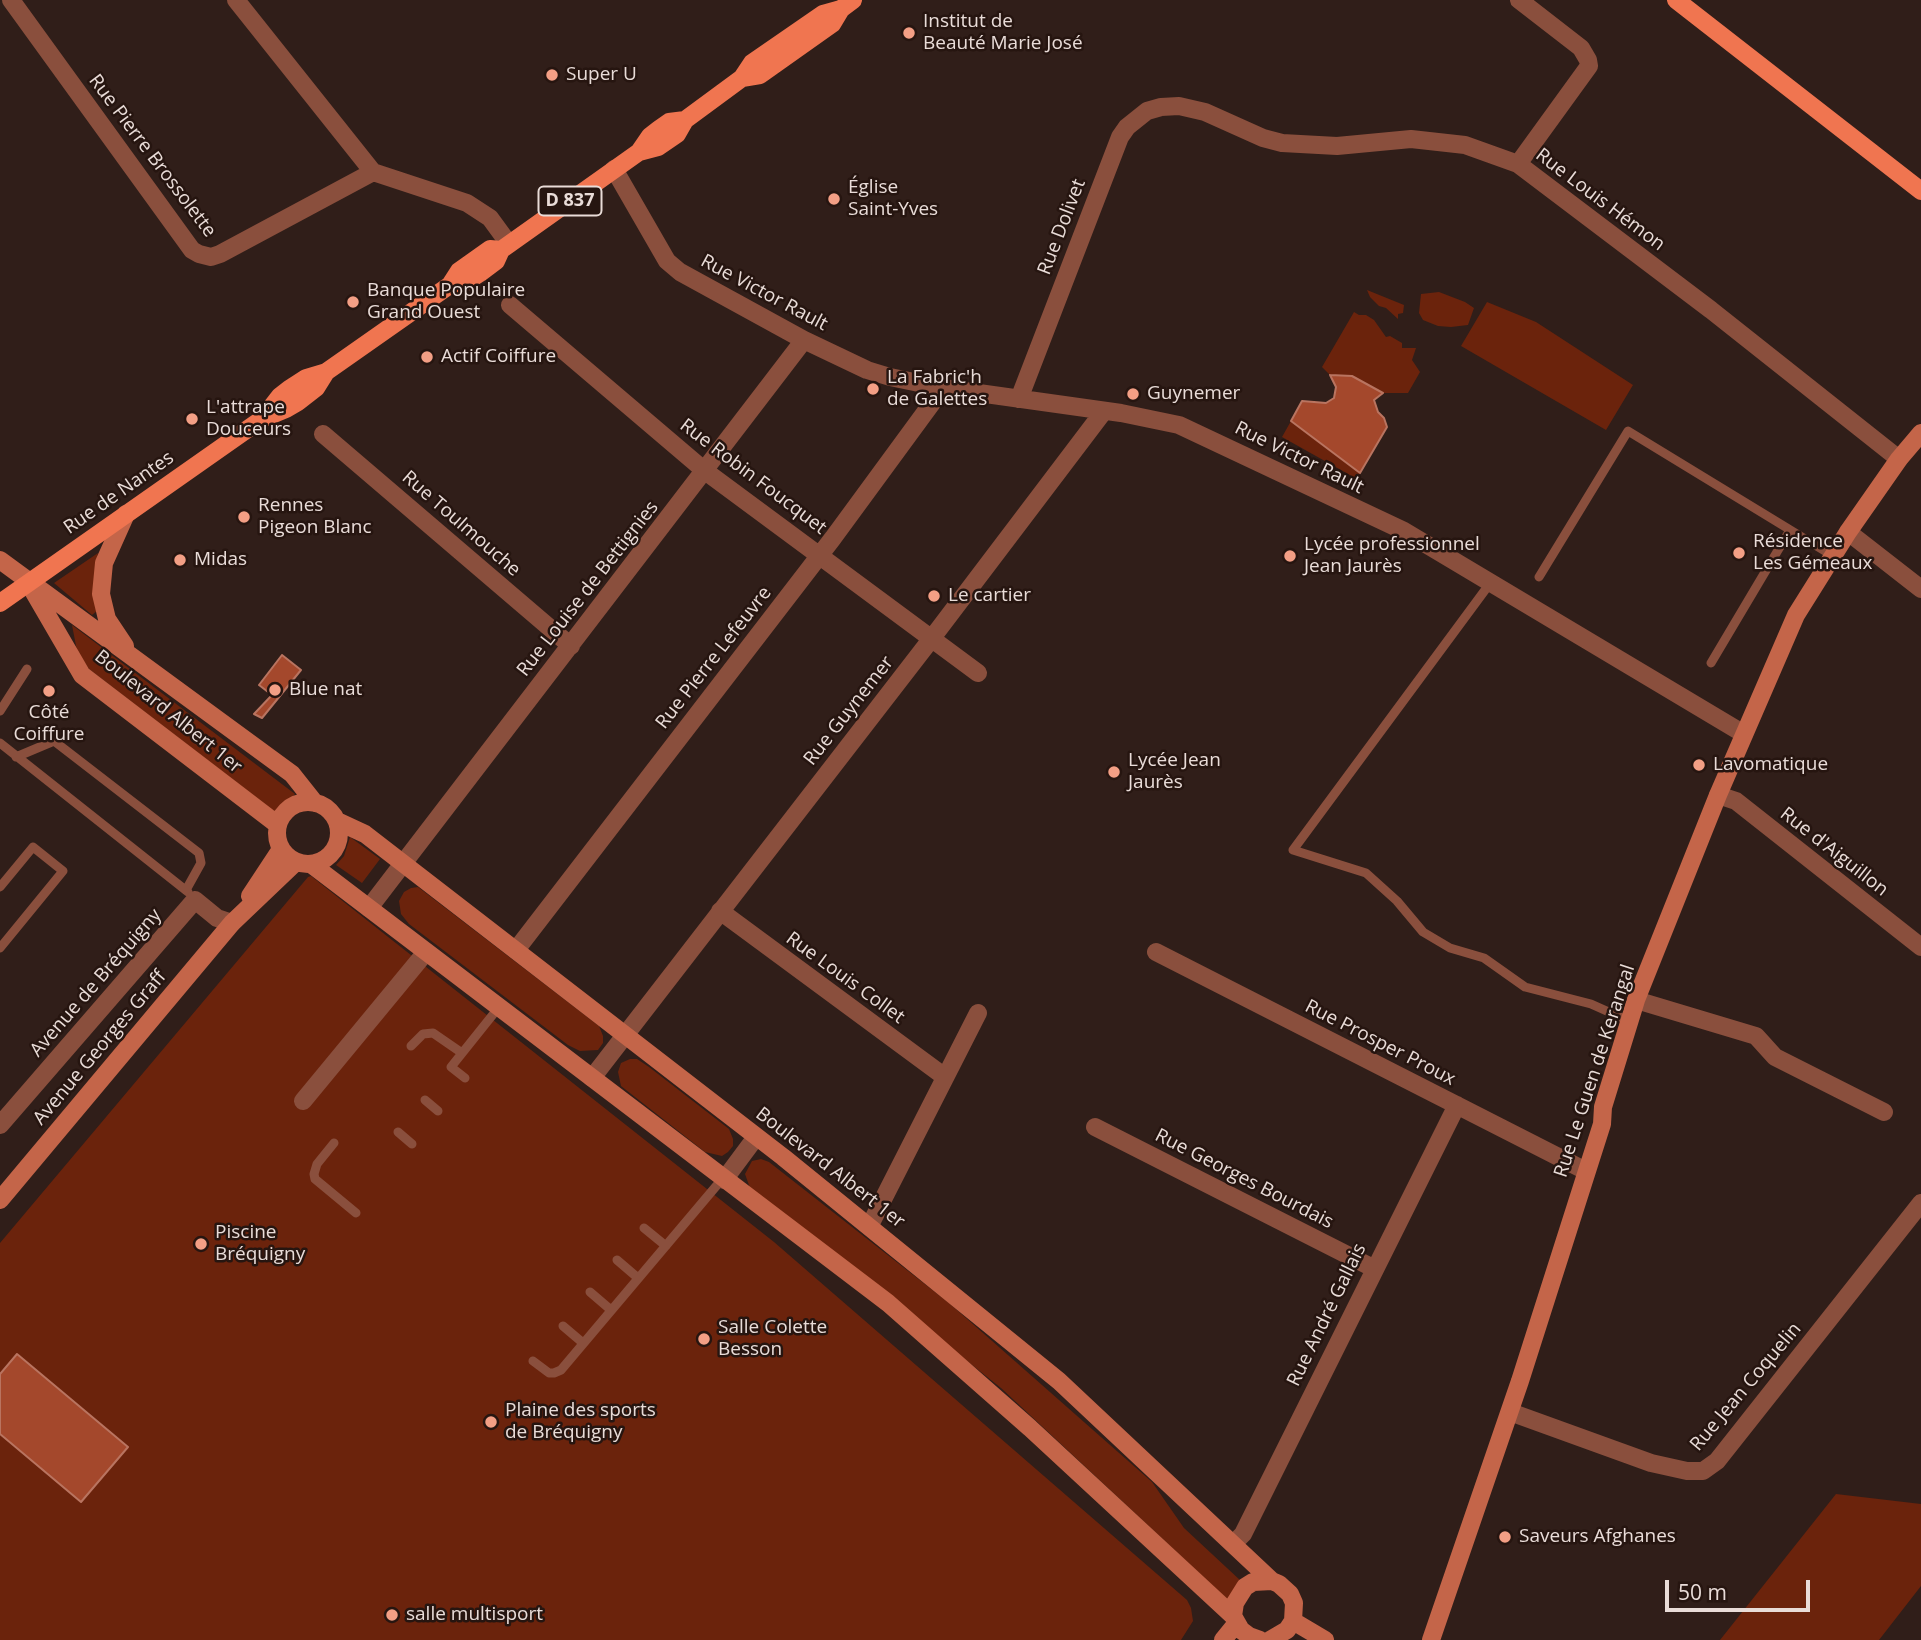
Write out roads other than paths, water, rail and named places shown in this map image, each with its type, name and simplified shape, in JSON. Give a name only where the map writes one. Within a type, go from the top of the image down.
[{"type":"main road","points":[[1676,0],[1921,191]]},
{"type":"main road","name":"Rue de Nantes","points":[[0,603],[262,419],[286,410],[298,402],[316,388],[326,372],[450,285],[473,278],[496,261],[505,247],[614,169],[639,152],[658,148],[677,134],[685,120],[742,78],[752,63],[842,3]]},
{"type":"main road","name":"Rue Le Guen de Kerangal","points":[[1431,1640],[1510,1412],[1602,1124],[1603,1107],[1636,1000],[1718,796],[1796,615],[1848,532],[1899,459],[1921,433]]},
{"type":"main road","name":"Boulevard Albert 1er","points":[[126,514],[104,564],[101,594],[107,619],[133,657]]},
{"type":"main road","points":[[0,560],[29,583]]},
{"type":"main road","name":"Boulevard Albert 1er","points":[[29,583],[292,774],[315,803]]},
{"type":"main road","name":"Boulevard Albert 1er","points":[[29,583],[82,676],[278,825]]},
{"type":"main road","points":[[304,863],[330,856],[337,844],[337,821],[331,812],[315,803],[298,803],[289,809],[278,825],[277,839],[281,849],[369,908],[888,1303],[1030,1428],[1250,1636],[1260,1640]]},
{"type":"main road","name":"Boulevard Albert 1er","points":[[337,821],[365,834],[626,1035],[870,1225],[1059,1381],[1272,1581],[1290,1594],[1294,1603],[1293,1621]]},
{"type":"main road","name":"Avenue Georges Graff","points":[[0,1200],[232,923],[281,849]]},
{"type":"main road","name":"Avenue Georges Graff","points":[[232,923],[304,863]]},
{"type":"main road","points":[[1223,1640],[1234,1620],[1235,1602],[1245,1587],[1262,1580],[1272,1581]]},
{"type":"main road","points":[[1270,1640],[1287,1630],[1293,1621],[1325,1640]]},
{"type":"street","name":"Rue Pierre Brossolette","points":[[11,0],[192,250],[199,254],[211,257],[220,254],[373,172]]},
{"type":"street","points":[[236,0],[373,172],[467,203],[489,218],[505,247]]},
{"type":"street","points":[[1518,164],[1589,66],[1581,48],[1519,0]]},
{"type":"street","name":"Rue Louis Hémon","points":[[1179,106],[1205,112],[1263,138],[1282,143],[1337,146],[1424,140],[1473,147],[1518,164],[1711,310],[1899,459]]},
{"type":"street","name":"Rue Dolivet","points":[[1019,399],[1120,137],[1127,127],[1147,111],[1179,106]]},
{"type":"street","name":"Rue Victor Rault","points":[[614,169],[667,261],[680,272],[804,340],[867,370],[943,388],[1104,411],[1179,425],[1404,531],[1744,734]]},
{"type":"street","name":"Rue Robin Foucquet","points":[[510,305],[705,471],[978,673]]},
{"type":"street","name":"Rue Louise de Bettignies","points":[[369,908],[804,340]]},
{"type":"street","name":"Rue Pierre Lefeuvre","points":[[516,950],[820,554],[943,388]]},
{"type":"street","name":"Rue Guynemer","points":[[593,1079],[1104,411]]},
{"type":"street","name":"Rue Toulmouche","points":[[323,434],[571,646]]},
{"type":"street","points":[[1848,532],[1921,589]]},
{"type":"street","name":"Rue d'Aiguillon","points":[[1718,796],[1736,802],[1921,947]]},
{"type":"street","points":[[191,895],[217,918],[232,923]]},
{"type":"street","name":"Avenue de Bréquigny","points":[[0,1125],[191,895]]},
{"type":"street","name":"Rue Louis Collet","points":[[720,911],[945,1077]]},
{"type":"street","points":[[303,1101],[426,952]]},
{"type":"street","name":"Rue Prosper Proux","points":[[1156,952],[1586,1171]]},
{"type":"street","points":[[1636,1000],[1756,1036],[1775,1056],[1884,1112]]},
{"type":"street","points":[[870,1225],[978,1013]]},
{"type":"street","name":"Rue André Gallais","points":[[1234,1543],[1243,1534],[1457,1105]]},
{"type":"street","name":"Rue Georges Bourdais","points":[[1095,1127],[1374,1268]]},
{"type":"street","points":[[724,1179],[756,1137]]},
{"type":"street","name":"Rue Jean Coquelin","points":[[1510,1412],[1651,1463],[1687,1471],[1703,1471],[1717,1461],[1921,1203]]},
{"type":"lane","points":[[1539,577],[1628,431],[1833,556]]},
{"type":"lane","points":[[1711,663],[1790,530]]},
{"type":"lane","points":[[1491,582],[1293,850],[1366,873],[1397,901],[1423,932],[1450,948],[1484,958],[1525,987],[1591,1004],[1629,1021]]},
{"type":"lane","points":[[0,710],[27,669]]},
{"type":"lane","points":[[0,743],[16,757],[191,895],[201,863],[200,853],[54,741],[16,757]]},
{"type":"lane","points":[[0,887],[33,847],[63,871],[0,948]]},
{"type":"lane","points":[[465,1078],[451,1067],[499,1007]]},
{"type":"lane","points":[[411,1046],[423,1034],[433,1033],[462,1053]]},
{"type":"lane","points":[[425,1100],[439,1111]]},
{"type":"lane","points":[[398,1132],[412,1144]]},
{"type":"lane","points":[[334,1143],[317,1164],[315,1179],[356,1213]]},
{"type":"lane","points":[[533,1361],[545,1371],[554,1373],[561,1370],[724,1179]]},
{"type":"lane","points":[[644,1228],[666,1246]]},
{"type":"lane","points":[[617,1260],[638,1278]]},
{"type":"lane","points":[[590,1292],[611,1310]]},
{"type":"lane","points":[[563,1326],[583,1343]]},
{"type":"place","name":"Institut de Beauté Marie José","points":[[909,33]]},
{"type":"place","name":"Super U","points":[[552,75]]},
{"type":"place","name":"Église Saint-Yves","points":[[834,199]]},
{"type":"place","name":"Banque Populaire Grand Ouest","points":[[353,302]]},
{"type":"place","name":"Actif Coiffure","points":[[427,357]]},
{"type":"place","name":"La Fabric'h de Galettes","points":[[873,389]]},
{"type":"place","name":"Guynemer","points":[[1133,394]]},
{"type":"place","name":"L'attrape Douceurs","points":[[192,419]]},
{"type":"place","name":"Rennes Pigeon Blanc","points":[[244,517]]},
{"type":"place","name":"Résidence Les Gémeaux","points":[[1739,553]]},
{"type":"place","name":"Lycée professionnel Jean Jaurès","points":[[1290,556]]},
{"type":"place","name":"Midas","points":[[180,560]]},
{"type":"place","name":"Le cartier","points":[[934,596]]},
{"type":"place","name":"Blue nat","points":[[275,690]]},
{"type":"place","name":"Côté Coiffure","points":[[49,691]]},
{"type":"place","name":"Lavomatique","points":[[1699,765]]},
{"type":"place","name":"Lycée Jean Jaurès","points":[[1114,772]]},
{"type":"place","name":"Piscine Bréquigny","points":[[201,1244]]},
{"type":"place","name":"Salle Colette Besson","points":[[704,1339]]},
{"type":"place","name":"Plaine des sports de Bréquigny","points":[[491,1422]]},
{"type":"place","name":"Saveurs Afghanes","points":[[1505,1537]]},
{"type":"place","name":"salle multisport","points":[[392,1615]]}]
